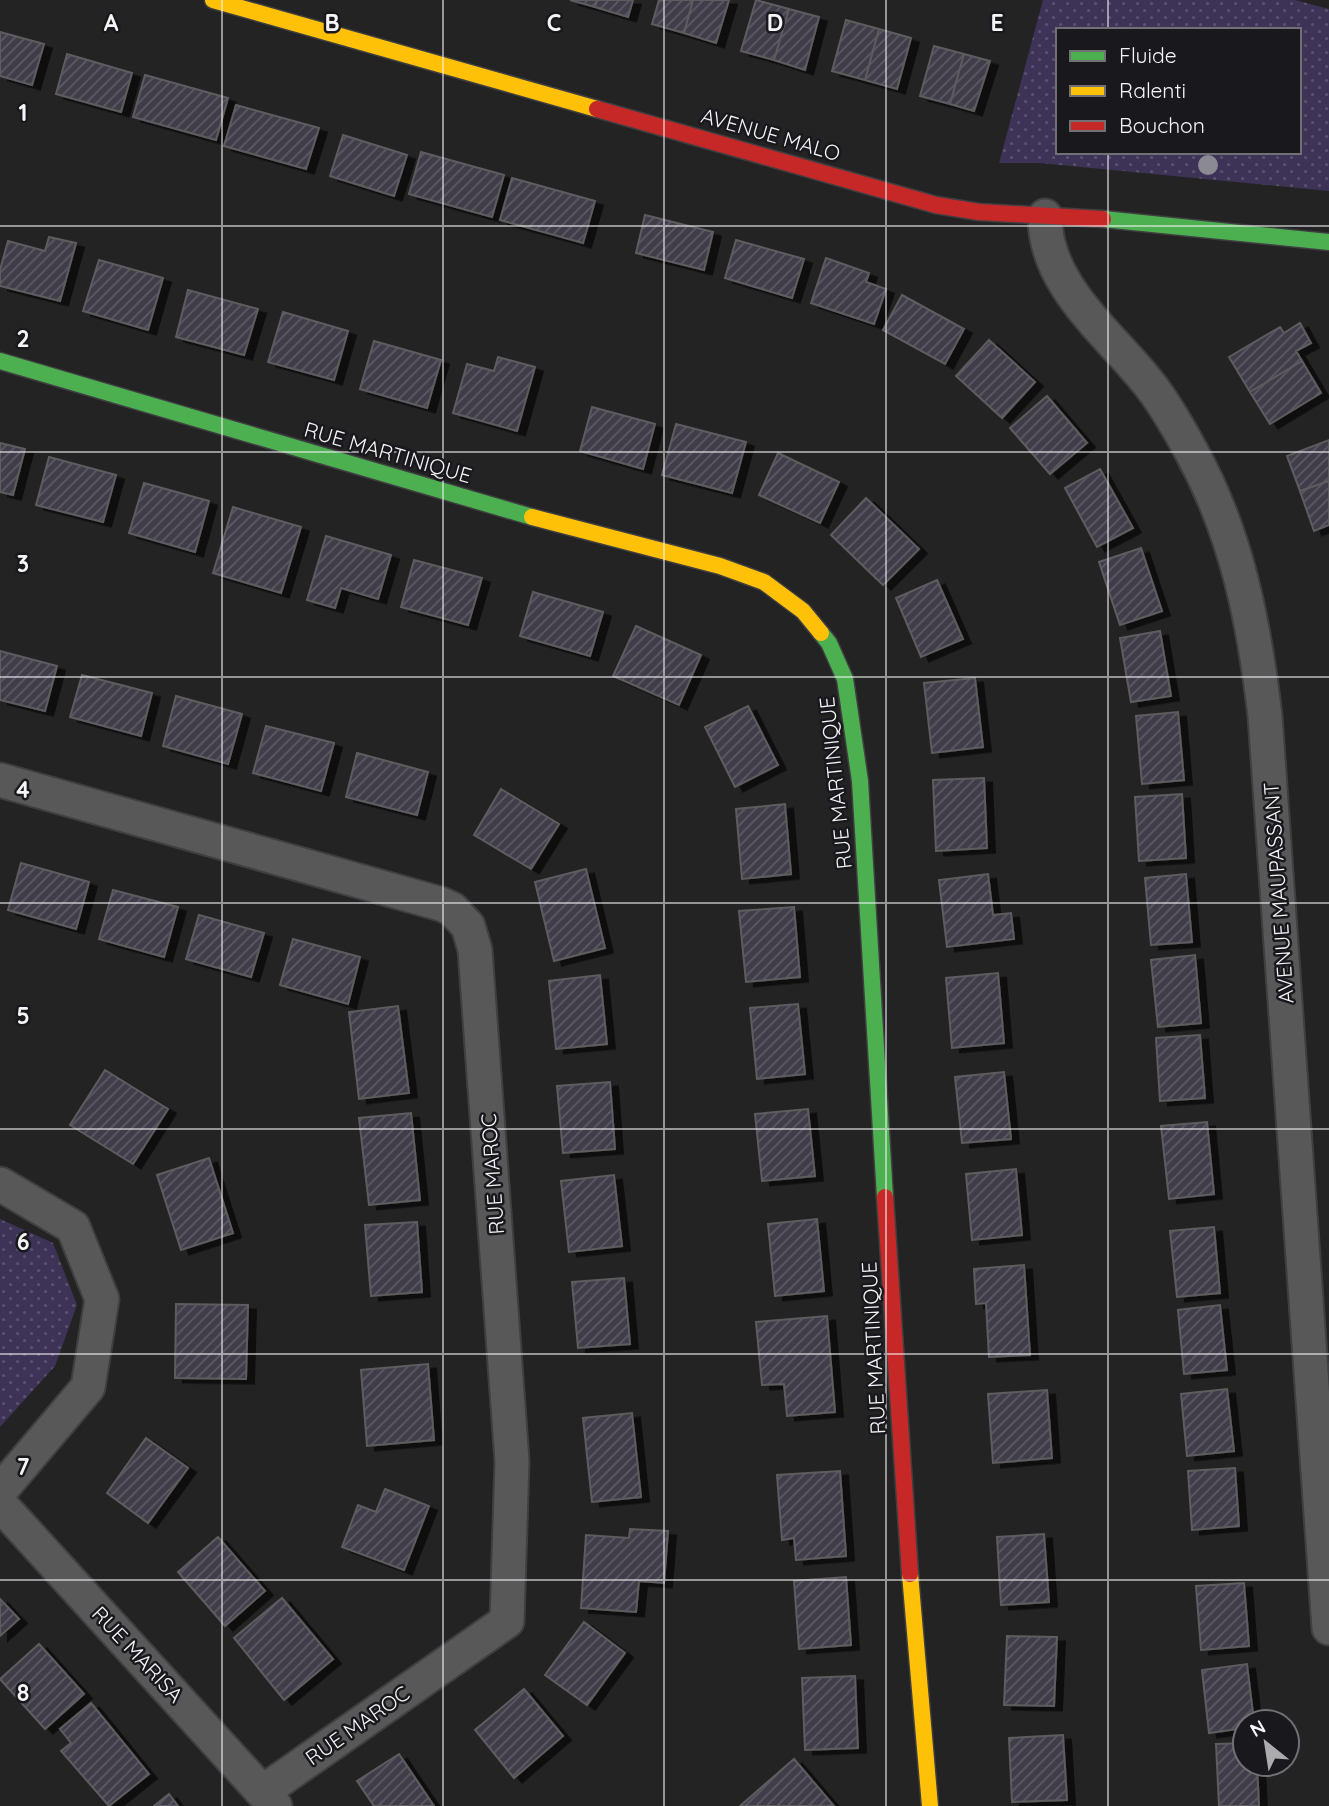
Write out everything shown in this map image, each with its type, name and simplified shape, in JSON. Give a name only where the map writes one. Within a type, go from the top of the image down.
[{"type":"street","name":"AVENUE MALO","points":[[213,0],[936,205],[979,212],[1135,221],[1329,242]]},
{"type":"street","name":"AVENUE MAUPASSANT","points":[[1045,216],[1049,253],[1060,275],[1148,382],[1192,452],[1233,545],[1255,631],[1266,730],[1329,1628]]},
{"type":"street","name":"RUE MARTINIQUE","points":[[0,360],[536,518],[720,566],[764,582],[803,611],[829,643],[845,679],[860,781],[901,1468],[930,1806]]},
{"type":"street","name":"RUE MAROC","points":[[0,780],[441,904],[460,916],[472,937],[481,1015],[512,1461],[507,1621],[270,1798]]},
{"type":"street","points":[[0,1184],[73,1227],[102,1299],[88,1387],[0,1491]]},
{"type":"street","name":"RUE MARISA","points":[[0,1504],[270,1798]]},
{"type":"shaded area","points":[[1043,0],[1295,0],[1329,9],[1329,191],[1040,163],[999,163]]},
{"type":"shaded area","points":[[0,1219],[53,1243],[77,1305],[55,1366],[0,1427]]},
{"type":"building","points":[[570,0],[597,0],[595,7]]},
{"type":"building","points":[[597,0],[633,0],[628,17],[595,7]]},
{"type":"building","points":[[659,0],[693,0],[684,33],[652,24]]},
{"type":"building","points":[[693,0],[729,0],[716,43],[684,33]]},
{"type":"building","points":[[756,0],[789,9],[774,60],[741,51]]},
{"type":"building","points":[[789,9],[819,17],[805,70],[774,60]]},
{"type":"building","points":[[846,20],[879,29],[865,80],[832,71]]},
{"type":"building","points":[[879,29],[911,38],[897,89],[865,80]]},
{"type":"building","points":[[0,32],[44,44],[32,85],[0,76]]},
{"type":"building","points":[[934,46],[964,54],[950,104],[920,96]]},
{"type":"building","points":[[67,54],[132,73],[121,112],[56,94]]},
{"type":"building","points":[[964,54],[990,61],[974,111],[950,104]]},
{"type":"building","points":[[145,75],[228,98],[216,140],[133,117]]},
{"type":"building","points":[[236,105],[319,128],[306,169],[224,146]]},
{"type":"building","points":[[343,135],[407,155],[394,196],[330,176]]},
{"type":"building","points":[[421,152],[504,175],[492,217],[409,194]]},
{"type":"building","points":[[512,178],[595,201],[583,243],[500,220]]},
{"type":"building","points":[[645,215],[713,232],[704,270],[636,253]]},
{"type":"building","points":[[49,237],[76,243],[60,301],[0,286],[0,270],[8,241],[45,251]]},
{"type":"building","points":[[736,240],[804,259],[792,298],[725,278]]},
{"type":"building","points":[[826,258],[869,273],[866,282],[886,289],[874,324],[811,303]]},
{"type":"building","points":[[99,260],[163,278],[148,330],[83,311]]},
{"type":"building","points":[[188,290],[258,309],[244,355],[176,337]]},
{"type":"building","points":[[902,295],[964,329],[945,364],[883,330]]},
{"type":"building","points":[[283,312],[348,331],[334,380],[268,362]]},
{"type":"building","points":[[1300,323],[1311,343],[1296,351],[1302,361],[1250,392],[1229,357],[1280,327],[1284,333]]},
{"type":"building","points":[[989,340],[1035,382],[1002,418],[956,376]]},
{"type":"building","points":[[374,341],[441,360],[427,408],[360,389]]},
{"type":"building","points":[[498,357],[535,367],[517,431],[453,413],[467,364],[494,371]]},
{"type":"building","points":[[1302,361],[1321,393],[1270,424],[1250,392]]},
{"type":"building","points":[[1047,396],[1087,443],[1050,474],[1010,428]]},
{"type":"building","points":[[592,407],[655,424],[643,469],[580,451]]},
{"type":"building","points":[[676,424],[746,442],[732,493],[662,475]]},
{"type":"building","points":[[1329,440],[1329,481],[1300,491],[1287,456]]},
{"type":"building","points":[[0,443],[25,449],[13,495],[0,492]]},
{"type":"building","points":[[778,453],[839,482],[820,523],[759,495]]},
{"type":"building","points":[[49,457],[116,475],[103,522],[36,505]]},
{"type":"building","points":[[1100,469],[1133,528],[1097,547],[1065,488]]},
{"type":"building","points":[[1329,481],[1329,525],[1314,531],[1300,491]]},
{"type":"building","points":[[144,483],[209,501],[195,552],[129,533]]},
{"type":"building","points":[[866,498],[919,549],[883,585],[831,535]]},
{"type":"building","points":[[233,507],[301,527],[281,593],[213,573]]},
{"type":"building","points":[[326,536],[391,555],[378,599],[341,588],[335,608],[307,600]]},
{"type":"building","points":[[1141,548],[1162,611],[1120,625],[1099,562]]},
{"type":"building","points":[[414,560],[482,578],[468,625],[401,607]]},
{"type":"building","points":[[937,580],[963,639],[921,657],[896,598]]},
{"type":"building","points":[[533,592],[603,612],[590,656],[520,636]]},
{"type":"building","points":[[636,626],[701,655],[679,705],[613,676]]},
{"type":"building","points":[[1160,631],[1171,696],[1131,702],[1120,638]]},
{"type":"building","points":[[0,651],[57,666],[45,711],[0,700]]},
{"type":"building","points":[[82,675],[152,693],[141,736],[70,717]]},
{"type":"building","points":[[975,678],[983,747],[932,753],[924,683]]},
{"type":"building","points":[[176,696],[242,714],[228,764],[163,746]]},
{"type":"building","points":[[748,706],[778,765],[735,787],[705,727]]},
{"type":"building","points":[[1178,712],[1184,780],[1142,784],[1136,716]]},
{"type":"building","points":[[266,726],[334,743],[321,791],[253,773]]},
{"type":"building","points":[[357,753],[428,772],[417,815],[346,797]]},
{"type":"building","points":[[984,778],[987,848],[936,851],[933,780]]},
{"type":"building","points":[[501,789],[559,824],[531,869],[474,835]]},
{"type":"building","points":[[1182,794],[1186,858],[1139,861],[1135,797]]},
{"type":"building","points":[[785,804],[791,874],[742,879],[736,809]]},
{"type":"building","points":[[21,863],[89,882],[76,929],[8,910]]},
{"type":"building","points":[[586,869],[605,948],[554,961],[535,882]]},
{"type":"building","points":[[988,874],[993,915],[1011,913],[1014,939],[947,947],[939,880]]},
{"type":"building","points":[[1186,874],[1192,942],[1151,945],[1145,878]]},
{"type":"building","points":[[113,890],[178,907],[164,957],[99,939]]},
{"type":"building","points":[[794,907],[800,977],[746,982],[739,911]]},
{"type":"building","points":[[199,915],[264,933],[251,977],[186,959]]},
{"type":"building","points":[[293,939],[360,957],[348,1004],[280,985]]},
{"type":"building","points":[[1195,955],[1201,1023],[1158,1027],[1151,960]]},
{"type":"building","points":[[998,973],[1004,1043],[952,1048],[946,978]]},
{"type":"building","points":[[600,975],[607,1044],[556,1049],[549,981]]},
{"type":"building","points":[[798,1004],[805,1074],[757,1079],[750,1008]]},
{"type":"building","points":[[398,1006],[409,1093],[359,1099],[349,1012]]},
{"type":"building","points":[[1200,1035],[1205,1098],[1160,1101],[1156,1038]]},
{"type":"building","points":[[105,1070],[168,1109],[133,1164],[70,1125]]},
{"type":"building","points":[[1004,1072],[1011,1139],[962,1143],[955,1077]]},
{"type":"building","points":[[610,1082],[615,1149],[563,1153],[557,1086]]},
{"type":"building","points":[[808,1109],[815,1176],[762,1181],[755,1114]]},
{"type":"building","points":[[411,1113],[420,1200],[369,1205],[359,1118]]},
{"type":"building","points":[[1207,1122],[1214,1194],[1169,1199],[1161,1126]]},
{"type":"building","points":[[209,1158],[233,1233],[181,1250],[157,1175]]},
{"type":"building","points":[[1016,1169],[1022,1235],[972,1240],[966,1174]]},
{"type":"building","points":[[614,1175],[622,1246],[569,1252],[561,1181]]},
{"type":"building","points":[[817,1219],[824,1291],[775,1296],[768,1224]]},
{"type":"building","points":[[417,1222],[422,1292],[371,1296],[365,1225]]},
{"type":"building","points":[[1214,1227],[1220,1293],[1177,1297],[1170,1231]]},
{"type":"building","points":[[1024,1265],[1030,1355],[989,1357],[986,1303],[976,1304],[974,1269]]},
{"type":"building","points":[[624,1278],[630,1344],[578,1348],[572,1282]]},
{"type":"building","points":[[176,1304],[248,1305],[246,1379],[175,1378]]},
{"type":"building","points":[[1220,1305],[1227,1370],[1184,1374],[1178,1310]]},
{"type":"building","points":[[827,1316],[835,1412],[787,1416],[784,1384],[762,1385],[756,1322]]},
{"type":"building","points":[[428,1364],[434,1440],[367,1446],[361,1370]]},
{"type":"building","points":[[1227,1389],[1234,1451],[1187,1456],[1181,1394]]},
{"type":"building","points":[[1047,1390],[1052,1458],[993,1463],[988,1394]]},
{"type":"building","points":[[632,1413],[641,1497],[592,1502],[583,1418]]},
{"type":"building","points":[[146,1438],[188,1468],[148,1523],[107,1493]]},
{"type":"building","points":[[1235,1468],[1239,1526],[1192,1530],[1188,1471]]},
{"type":"building","points":[[840,1471],[846,1556],[796,1560],[794,1538],[782,1540],[777,1475]]},
{"type":"building","points":[[385,1489],[429,1506],[404,1570],[342,1547],[358,1505],[376,1512]]},
{"type":"building","points":[[630,1529],[668,1531],[664,1583],[639,1581],[636,1612],[581,1608],[586,1535],[629,1538]]},
{"type":"building","points":[[1044,1534],[1049,1602],[1001,1605],[997,1537]]},
{"type":"building","points":[[218,1537],[265,1591],[225,1626],[178,1572]]},
{"type":"building","points":[[846,1577],[851,1645],[799,1649],[794,1581]]},
{"type":"building","points":[[1244,1583],[1249,1646],[1201,1650],[1196,1586]]},
{"type":"building","points":[[282,1598],[333,1659],[284,1700],[234,1638]]},
{"type":"building","points":[[0,1599],[19,1619],[0,1636]]},
{"type":"building","points":[[584,1622],[625,1653],[587,1705],[545,1675]]},
{"type":"building","points":[[1007,1636],[1057,1637],[1054,1706],[1004,1705]]},
{"type":"building","points":[[39,1644],[84,1694],[45,1729],[0,1679]]},
{"type":"building","points":[[1247,1664],[1252,1708],[1231,1708],[1231,1730],[1209,1733],[1202,1670]]},
{"type":"building","points":[[855,1676],[858,1748],[805,1750],[802,1678]]},
{"type":"building","points":[[524,1689],[563,1736],[514,1778],[475,1730]]},
{"type":"building","points":[[91,1703],[149,1774],[109,1806],[61,1751],[71,1743],[60,1729]]},
{"type":"building","points":[[1063,1735],[1067,1800],[1012,1802],[1009,1738]]},
{"type":"building","points":[[1231,1743],[1231,1778],[1258,1778],[1259,1806],[1219,1806],[1216,1744]]},
{"type":"building","points":[[399,1754],[434,1806],[374,1806],[357,1781]]},
{"type":"building","points":[[794,1759],[834,1806],[740,1806]]},
{"type":"building","points":[[169,1794],[178,1806],[154,1806]]},
{"type":"traffic: fast","points":[[1103,219],[1329,242]]},
{"type":"traffic: fast","points":[[0,361],[532,517]]},
{"type":"traffic: fast","points":[[821,633],[829,643],[845,679],[860,781],[885,1197]]},
{"type":"traffic: slow","points":[[213,0],[597,109]]},
{"type":"traffic: slow","points":[[532,517],[720,566],[764,582],[803,611],[821,633]]},
{"type":"traffic: slow","points":[[910,1574],[930,1806]]},
{"type":"traffic: jam","points":[[597,109],[936,205],[979,212],[1103,219]]},
{"type":"traffic: jam","points":[[885,1197],[910,1574]]}]
